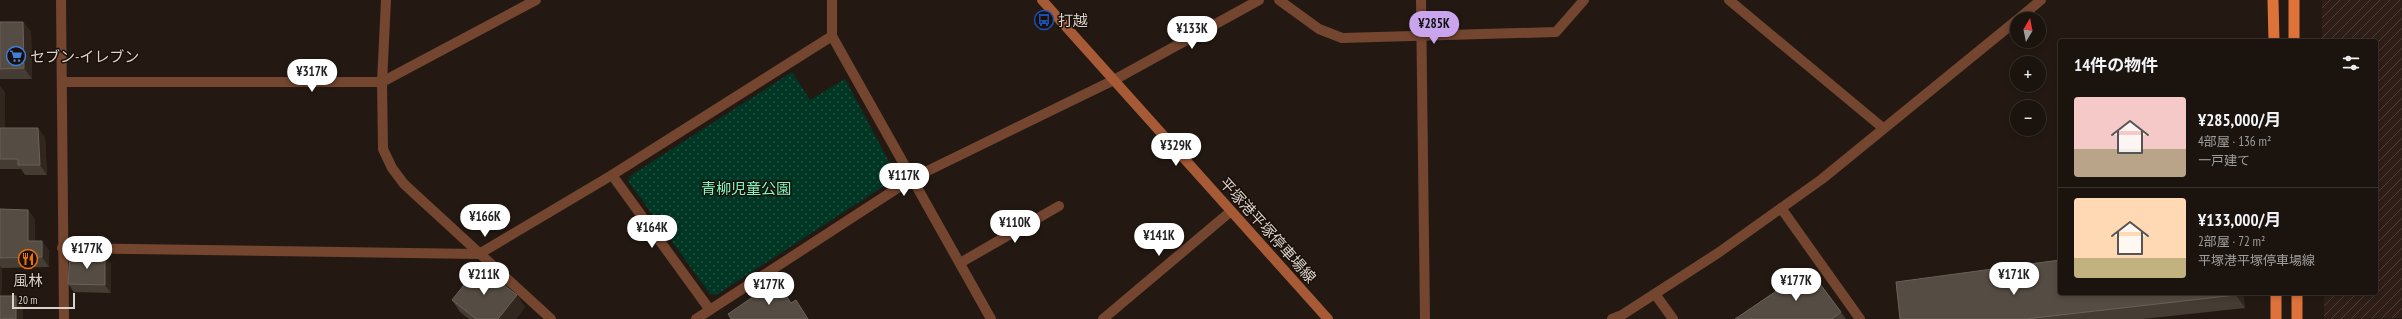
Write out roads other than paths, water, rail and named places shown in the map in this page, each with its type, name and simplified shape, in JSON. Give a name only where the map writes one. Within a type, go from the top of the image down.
[{"type":"highway","points":[[2273,0],[2274,39]]},
{"type":"highway","points":[[2294,0],[2294,39]]},
{"type":"highway","points":[[2276,295],[2276,319]]},
{"type":"highway","points":[[2297,295],[2297,319]]},
{"type":"main road","name":"平塚港平塚停車場線","points":[[1042,0],[1230,212],[1328,319]]},
{"type":"street","points":[[61,0],[62,248],[64,319]]},
{"type":"street","points":[[386,0],[382,82],[383,150],[392,168],[404,184],[551,319]]},
{"type":"street","points":[[62,82],[382,82],[536,0]]},
{"type":"street","points":[[832,0],[832,36],[991,319]]},
{"type":"street","points":[[696,319],[913,178],[1114,80],[1259,0]]},
{"type":"street","points":[[1279,0],[1319,29],[1342,38],[1422,34],[1556,32],[1584,0]]},
{"type":"street","points":[[1421,0],[1425,319]]},
{"type":"street","points":[[1729,0],[1883,128]]},
{"type":"street","points":[[2026,12],[2041,0]]},
{"type":"street","points":[[1612,319],[1655,294],[1822,179],[2010,25]]},
{"type":"street","points":[[62,248],[479,254],[612,175],[832,36]]},
{"type":"street","points":[[612,175],[710,310]]},
{"type":"street","points":[[960,263],[1059,206]]},
{"type":"street","points":[[1781,208],[1860,319]]},
{"type":"street","points":[[1103,319],[1230,212]]},
{"type":"street","points":[[1655,294],[1673,319]]},
{"type":"place","name":"打越","points":[[1044,20]]},
{"type":"place","name":"セブン-イレブン","points":[[16,56]]},
{"type":"place","name":"風林","points":[[28,259]]},
{"type":"park label","name":"青柳児童公園","points":[[746,188]]}]
